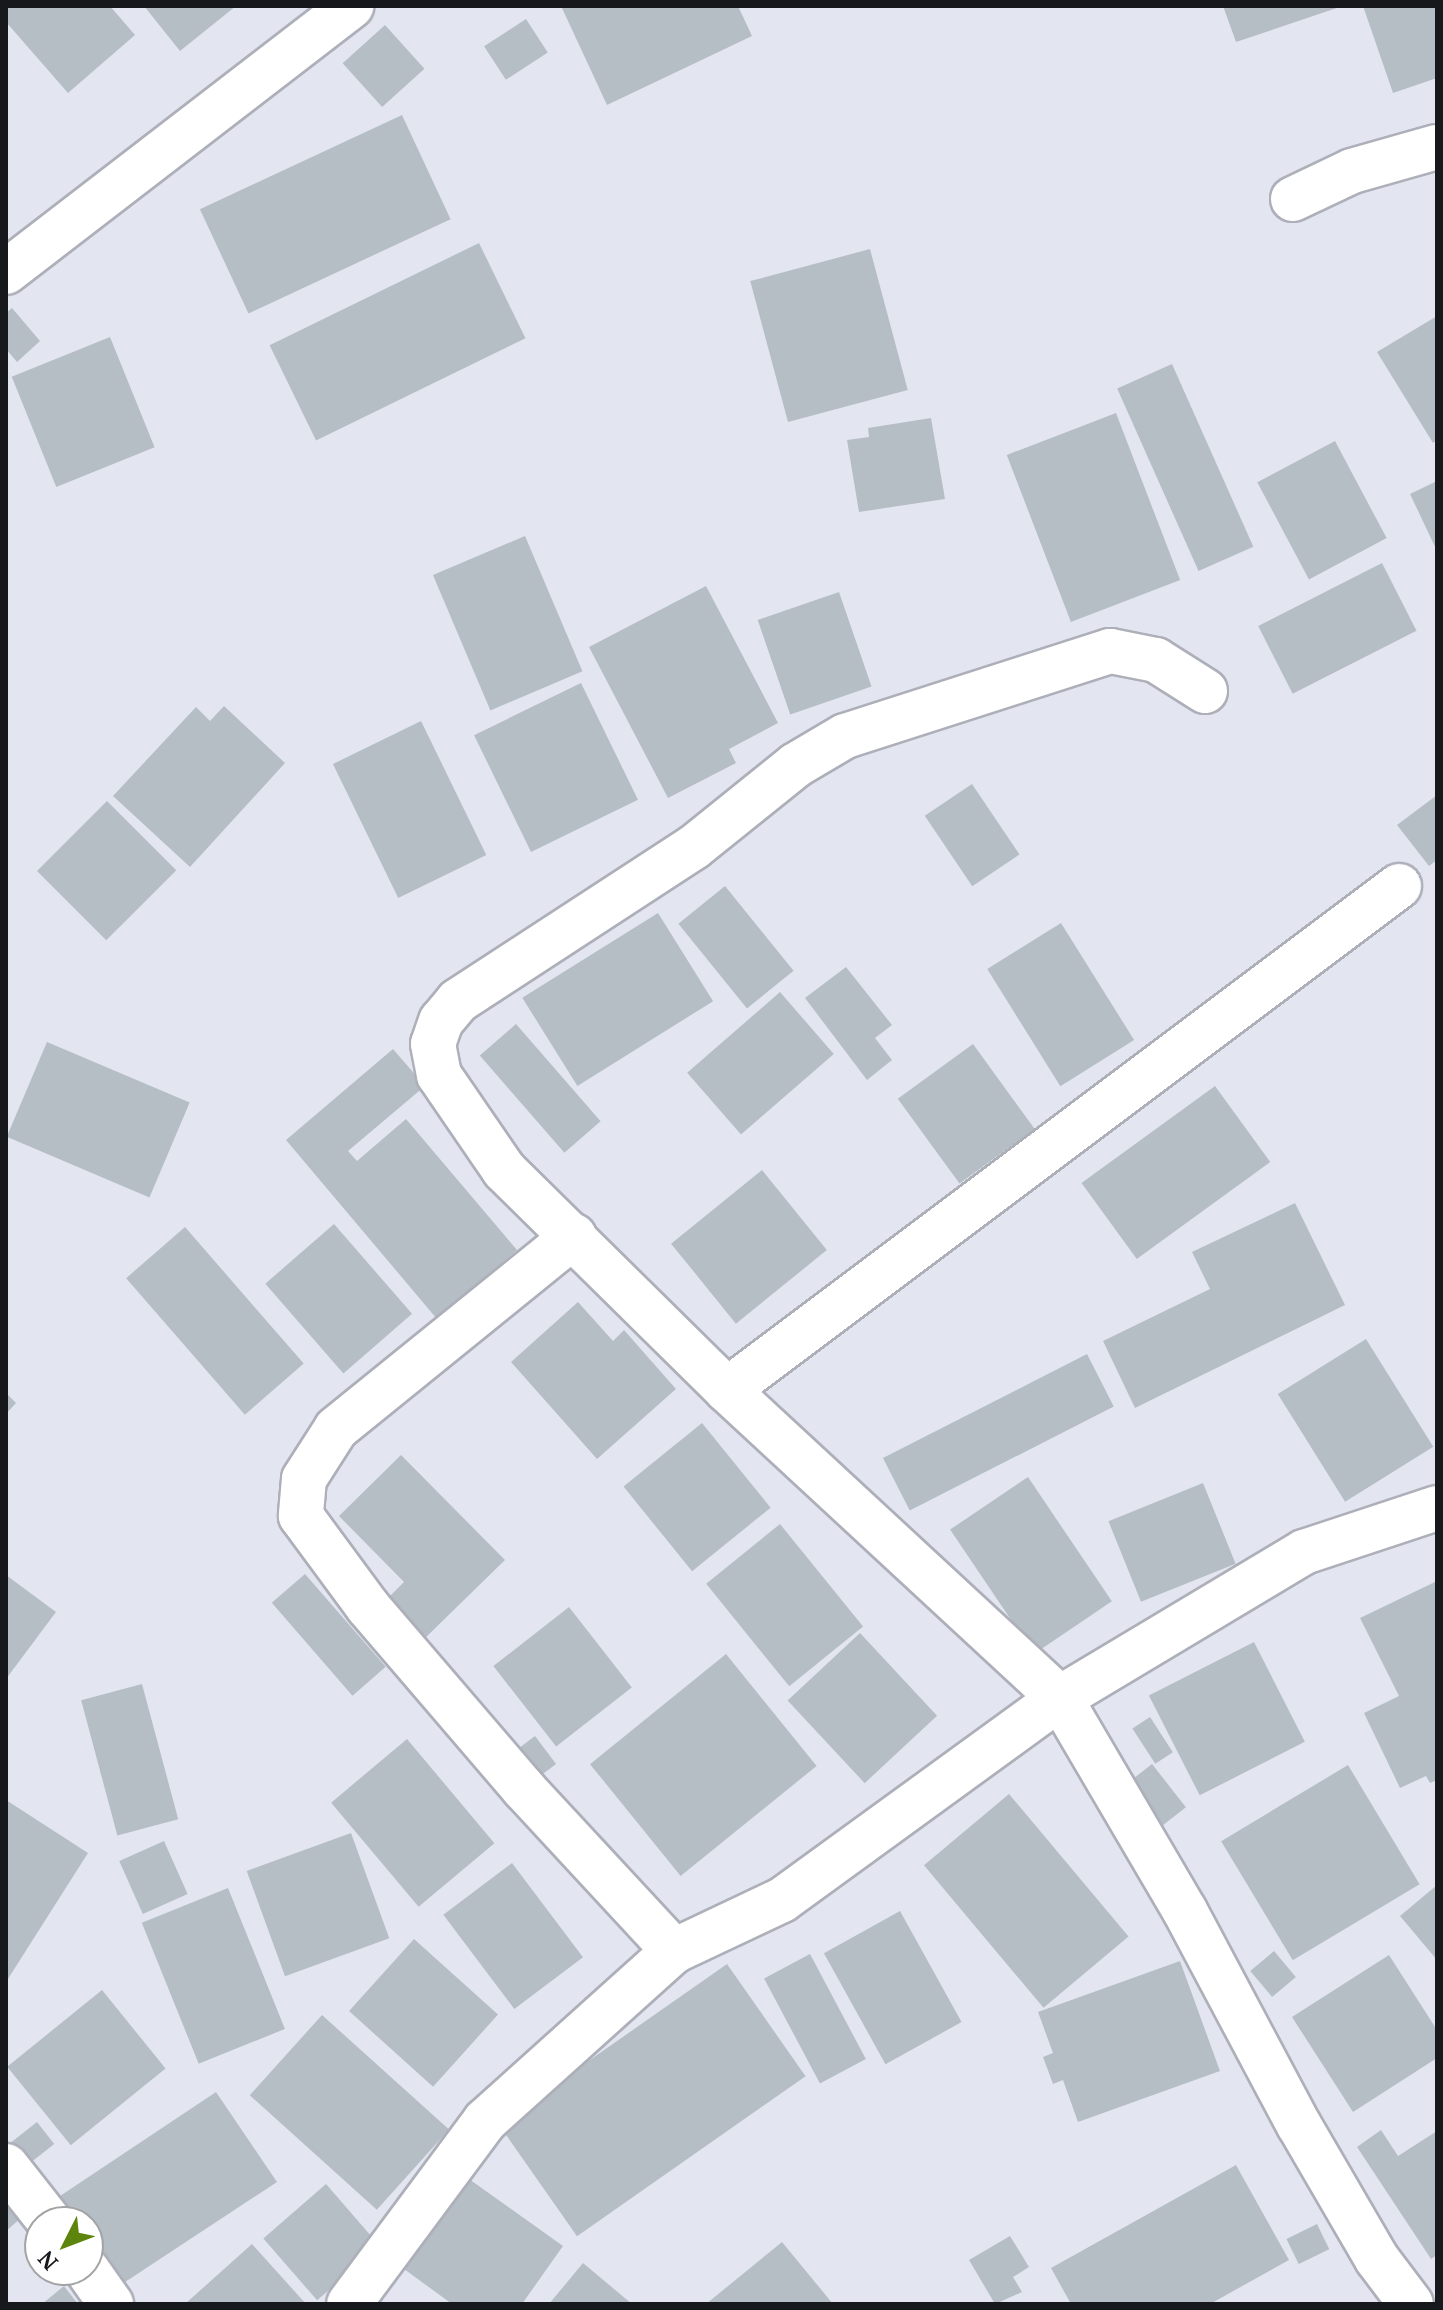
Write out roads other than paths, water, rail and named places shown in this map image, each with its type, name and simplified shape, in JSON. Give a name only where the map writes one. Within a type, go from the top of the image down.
[{"type":"street","points":[[6,272],[341,9]]},
{"type":"street","points":[[1293,199],[1352,171],[1437,147]]},
{"type":"street","points":[[1205,691],[1156,660],[1110,651],[845,736],[796,765],[694,847],[458,1001],[441,1021],[433,1044],[439,1075],[504,1170],[727,1390],[1060,1698],[1185,1911],[1299,2125],[1361,2232],[1411,2304]]},
{"type":"street","points":[[727,1390],[1399,886]]},
{"type":"street","points":[[574,1236],[336,1429],[304,1479],[301,1516],[368,1607],[503,1765],[674,1951]]},
{"type":"street","points":[[349,2304],[485,2121],[674,1951],[782,1900],[1060,1698],[1304,1552],[1437,1508]]},
{"type":"street","points":[[6,2166],[37,2206]]},
{"type":"street","points":[[98,2286],[111,2304]]}]
